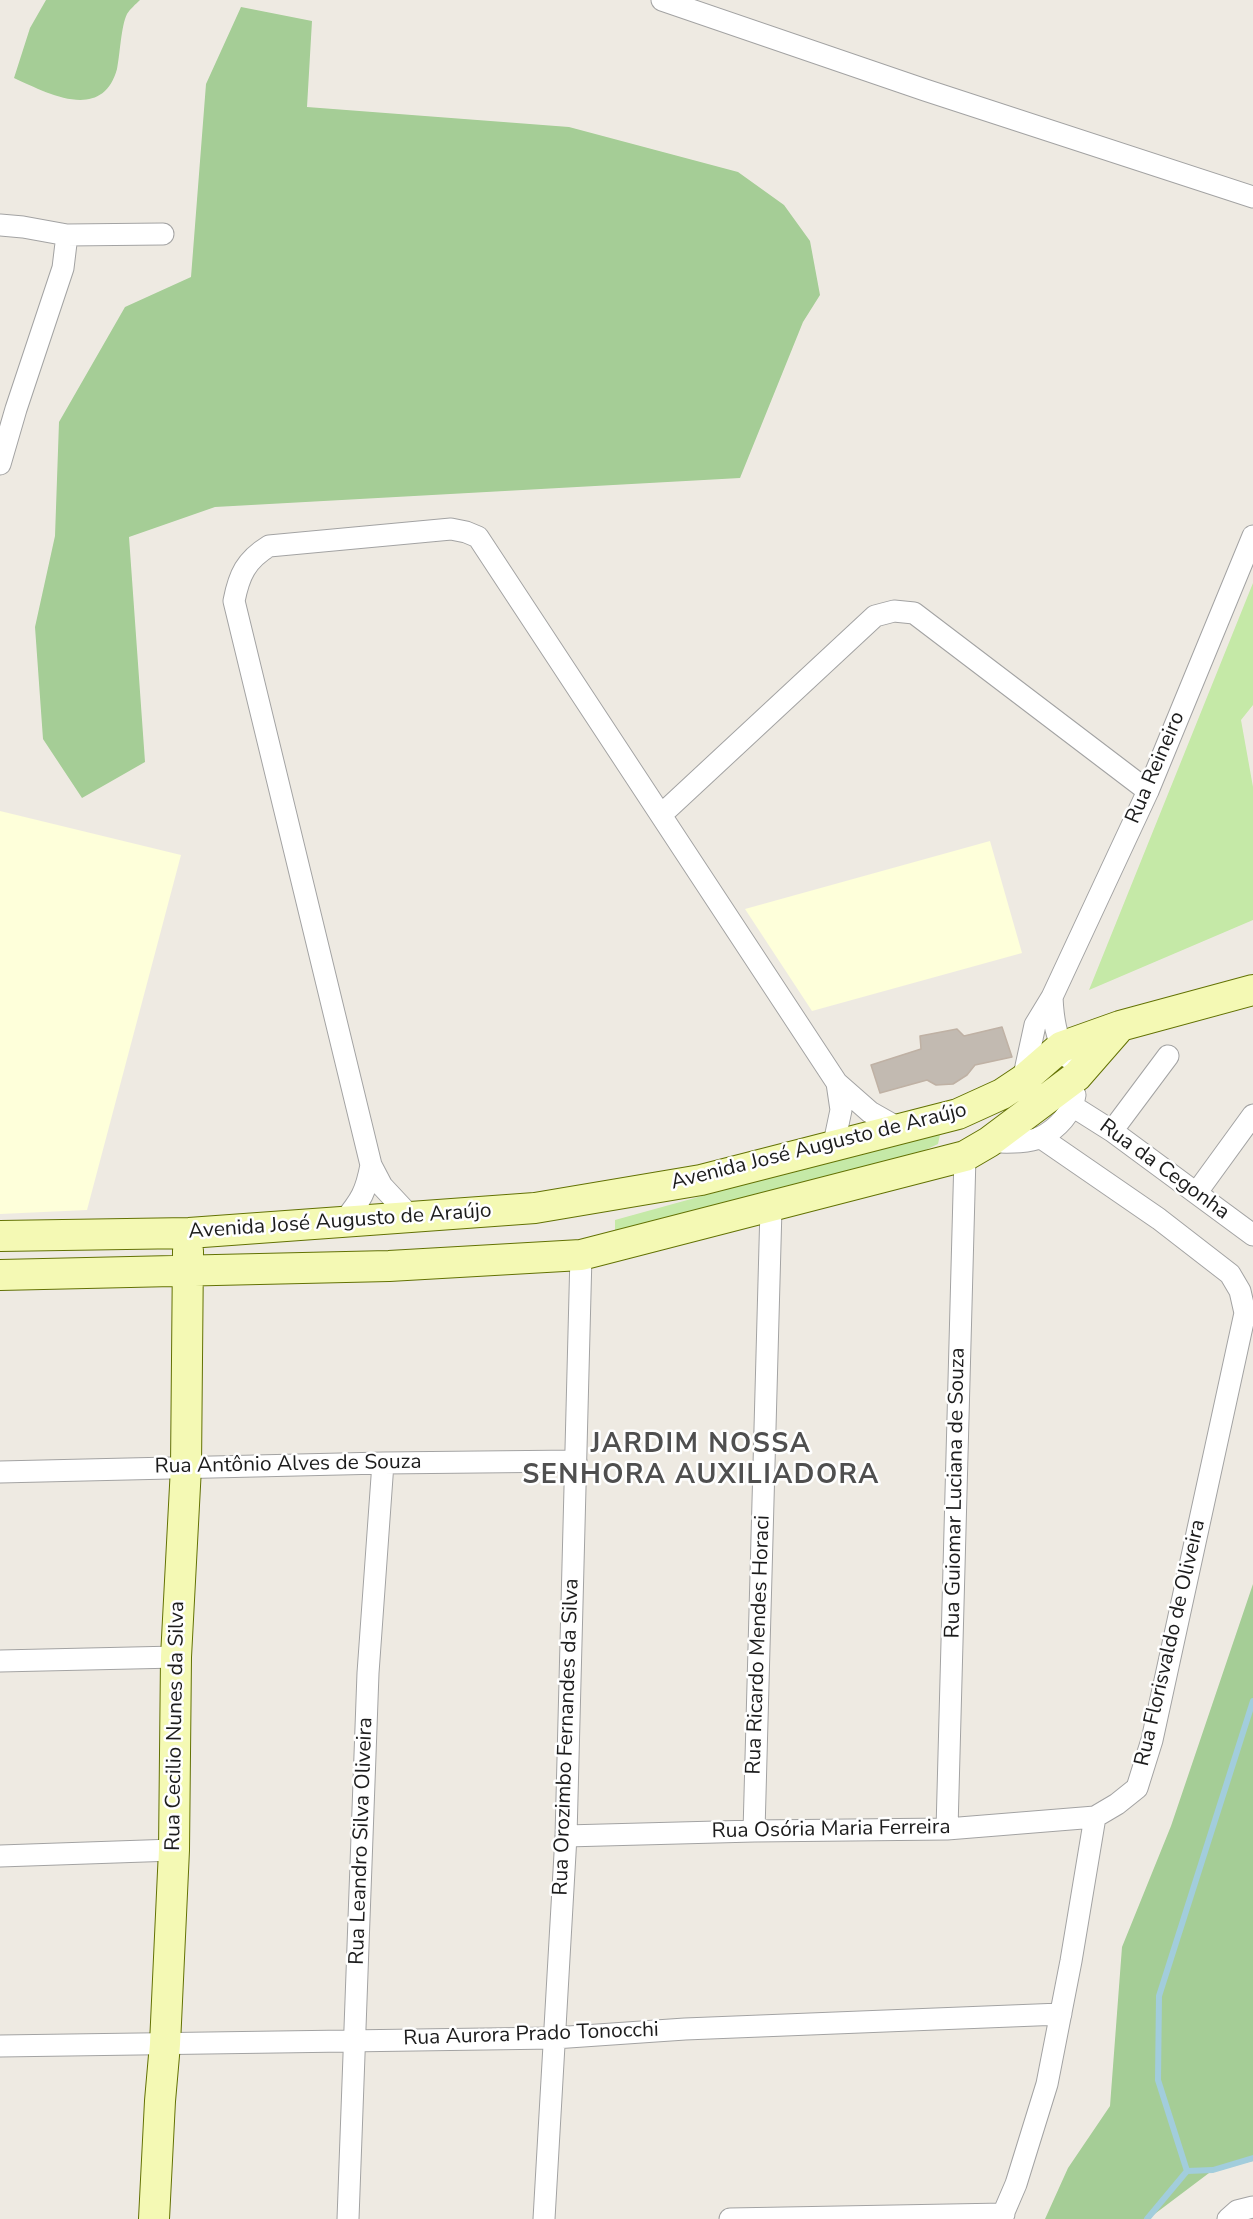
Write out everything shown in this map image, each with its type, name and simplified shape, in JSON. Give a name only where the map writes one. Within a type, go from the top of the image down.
[{"type":"street","points":[[662,0],[925,90],[1253,197]]},
{"type":"street","points":[[0,225],[67,235],[163,234]]},
{"type":"street","points":[[0,464],[15,410],[63,268],[67,235]]},
{"type":"street","points":[[410,1216],[382,1186],[371,1165],[234,601],[238,580],[256,554],[269,546],[451,529],[478,537],[837,1083],[870,1112],[900,1129]]},
{"type":"street","name":"Rua Reineiro","points":[[1023,1080],[1035,1025],[1052,997],[1148,791],[1253,536]]},
{"type":"street","points":[[662,814],[875,616],[894,610],[914,613],[1148,791]]},
{"type":"street","points":[[1120,1026],[1253,990]]},
{"type":"street","points":[[977,1149],[1040,1137],[1059,1123],[1074,1107],[1077,1076],[1061,1047],[1053,1018],[1052,997]]},
{"type":"street","name":"Avenida José Augusto de Araújo","points":[[0,1275],[188,1248],[344,1221],[535,1208],[701,1180],[833,1148],[958,1114],[1002,1094],[1023,1080],[1061,1047],[1120,1026]]},
{"type":"street","name":"Avenida José Augusto de Araújo","points":[[0,1236],[188,1248],[389,1266],[581,1255],[771,1208],[977,1149],[1077,1076],[1120,1026]]},
{"type":"street","points":[[1112,1131],[1168,1056]]},
{"type":"street","points":[[833,1148],[841,1110],[837,1083]]},
{"type":"street","name":"Rua da Cegonha","points":[[1074,1107],[1112,1131],[1253,1235]]},
{"type":"street","points":[[1197,1192],[1253,1114]]},
{"type":"street","name":"Rua Florisvaldo de Oliveira","points":[[1040,1137],[1159,1219],[1230,1274],[1240,1291],[1245,1313],[1152,1740],[1137,1788],[1117,1804],[1095,1817]]},
{"type":"street","name":"Rua Guiomar Luciana de Souza","points":[[947,1829],[977,1149]]},
{"type":"street","points":[[344,1221],[367,1188],[371,1165]]},
{"type":"street","name":"Rua Ricardo Mendes Horaci","points":[[754,1831],[771,1208]]},
{"type":"street","name":"Rua Cecilio Nunes da Silva","points":[[154,2219],[174,1850],[176,1657],[186,1467],[188,1248]]},
{"type":"street","name":"Rua Orozimbo Fernandes da Silva","points":[[544,2219],[566,1836],[581,1255]]},
{"type":"street","name":"Rua Antônio Alves de Souza","points":[[0,1472],[576,1461]]},
{"type":"street","name":"Rua Leandro Silva Oliveira","points":[[348,2219],[368,1685],[382,1463]]},
{"type":"street","points":[[0,1661],[176,1657]]},
{"type":"street","points":[[730,2219],[1003,2217],[1016,2184],[1047,2084],[1095,1817]]},
{"type":"street","name":"Rua Osória Maria Ferreira","points":[[566,1836],[947,1829],[1095,1817]]},
{"type":"street","points":[[0,1856],[174,1850]]},
{"type":"street","name":"Rua Aurora Prado Tonocchi","points":[[0,2046],[554,2038],[686,2029],[1061,2014]]},
{"type":"street","points":[[1228,2219],[1237,2211],[1253,2207]]},
{"type":"shaded area","points":[[0,811],[181,855],[87,1210],[0,1214]]},
{"type":"shaded area","points":[[990,841],[1022,953],[812,1011],[745,909]]},
{"type":"green space","points":[[46,0],[140,0],[131,8],[125,19],[117,69],[110,86],[99,95],[87,100],[57,96],[14,78],[30,28]]},
{"type":"green space","points":[[241,7],[312,21],[307,107],[569,127],[738,172],[784,205],[810,241],[820,295],[803,322],[740,478],[215,507],[129,537],[145,762],[82,798],[43,739],[35,627],[55,536],[59,422],[125,307],[191,277],[206,84]]},
{"type":"green space","points":[[1253,583],[1253,705],[1241,720],[1253,787],[1253,920],[1089,990]]},
{"type":"green space","points":[[941,1130],[938,1144],[919,1153],[615,1232],[615,1220]]},
{"type":"green space","points":[[1253,1584],[1253,2161],[1213,2170],[1148,2219],[1045,2219],[1068,2168],[1110,2106],[1122,1947],[1171,1826]]},
{"type":"building","points":[[1002,1027],[1012,1057],[975,1065],[967,1075],[953,1084],[936,1085],[927,1080],[880,1093],[871,1065],[921,1049],[920,1036],[957,1029],[964,1036]]},
{"type":"waterway","points":[[1187,2171],[1158,2080],[1159,1996],[1253,1701]]},
{"type":"waterway","points":[[1147,2219],[1187,2171],[1213,2170],[1253,2158]]},
{"type":"district","name":"JARDIM NOSSA SENHORA AUXILIADORA","points":[[701,1460]]}]
